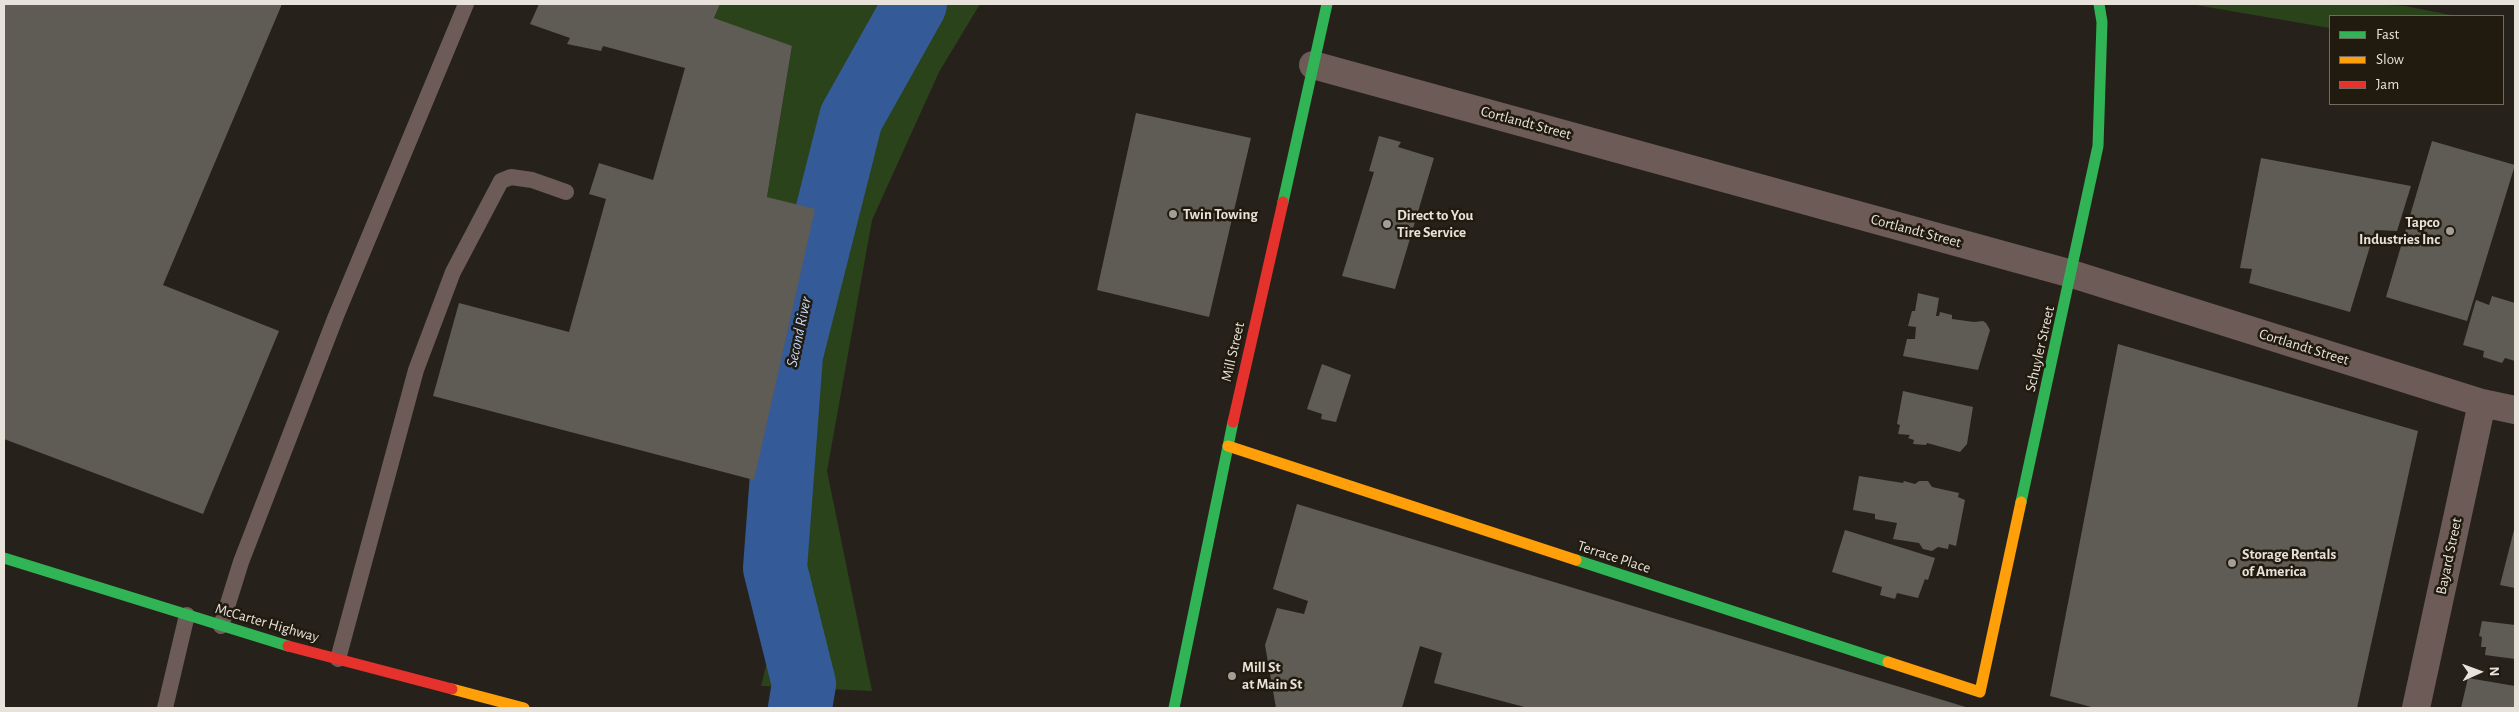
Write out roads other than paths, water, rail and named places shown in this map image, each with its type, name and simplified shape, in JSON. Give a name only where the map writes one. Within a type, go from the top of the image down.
[{"type":"street","name":"Mill Street","points":[[1174,708],[1228,446],[1327,4]]},
{"type":"street","name":"Schuyler Street","points":[[1981,680],[2072,274],[2098,146],[2102,22],[2099,4]]},
{"type":"street","name":"Cortlandt Street","points":[[1313,65],[2072,274],[2482,404],[2515,410]]},
{"type":"street","name":"Bayard Street","points":[[2416,708],[2482,404]]},
{"type":"street","name":"Terrace Place","points":[[1228,446],[1980,692],[1981,680]]},
{"type":"street","name":"McCarter Highway","points":[[4,558],[221,626],[524,708]]},
{"type":"lane","points":[[221,626],[241,562],[333,325],[466,4]]},
{"type":"lane","points":[[338,659],[416,370],[453,272],[501,181],[512,177],[532,180],[566,192]]},
{"type":"lane","points":[[166,708],[187,615]]},
{"type":"waterway","name":"Second River","points":[[800,708],[804,684],[775,568],[791,355],[851,118],[915,4]]},
{"type":"place","name":"Twin Towing","points":[[1173,214]]},
{"type":"place","name":"Direct to You Tire Service","points":[[1387,224]]},
{"type":"place","name":"Tapco Industries Inc","points":[[2450,231]]},
{"type":"place","name":"Storage Rentals of America","points":[[2232,563]]},
{"type":"place","name":"Mill St at Main St","points":[[1232,676]]}]
